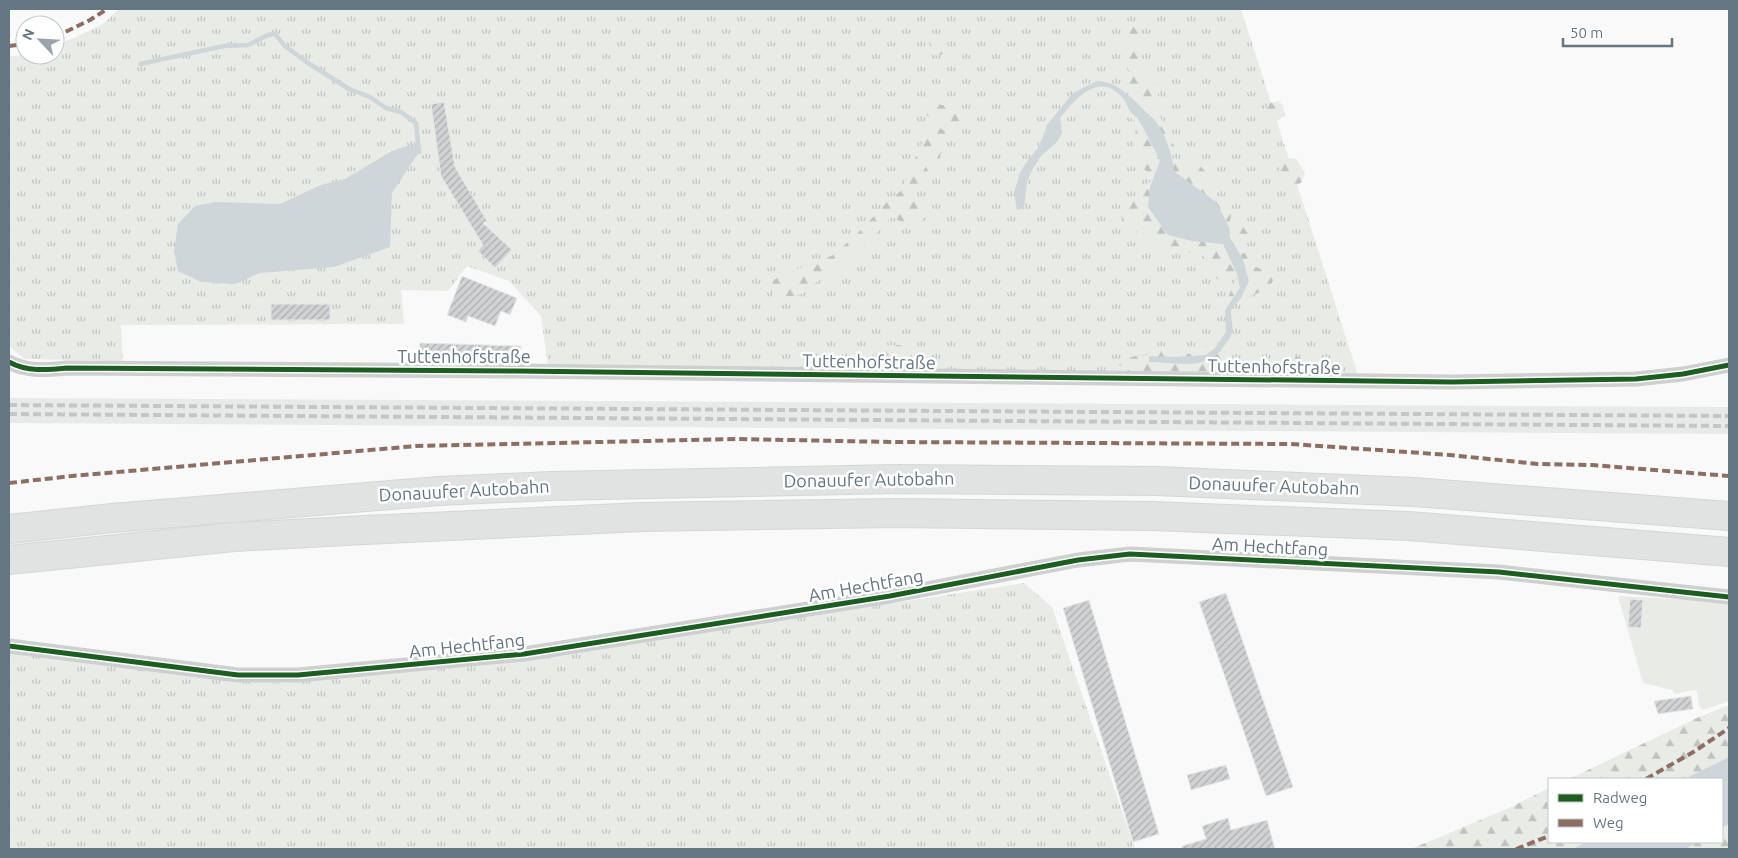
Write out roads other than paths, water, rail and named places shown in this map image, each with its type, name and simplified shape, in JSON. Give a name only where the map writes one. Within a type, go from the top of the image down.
[{"type":"highway","name":"Donauufer Autobahn","points":[[9,529],[122,517],[439,491],[551,486],[897,479],[1157,481],[1414,492],[1729,516]]},
{"type":"highway","name":"Donauufer Autobahn","points":[[9,560],[234,537],[365,530],[642,517],[896,514],[1153,516],[1408,526],[1729,552]]},
{"type":"street","name":"Tuttenhofstraße","points":[[9,362],[22,368],[44,370],[67,368],[516,371],[1452,382],[1636,379],[1683,374],[1729,366]]},
{"type":"street","name":"Am Hechtfang","points":[[9,646],[238,675],[298,675],[524,654],[890,596],[1078,560],[1130,554],[1499,572],[1729,596]]},
{"type":"waterway","points":[[140,64],[224,46],[248,45],[268,35],[275,34],[285,46],[349,89],[370,97],[386,108],[401,112],[416,123],[419,152]]},
{"type":"railway","points":[[9,405],[1729,416]]},
{"type":"railway","points":[[9,414],[1729,426]]}]
